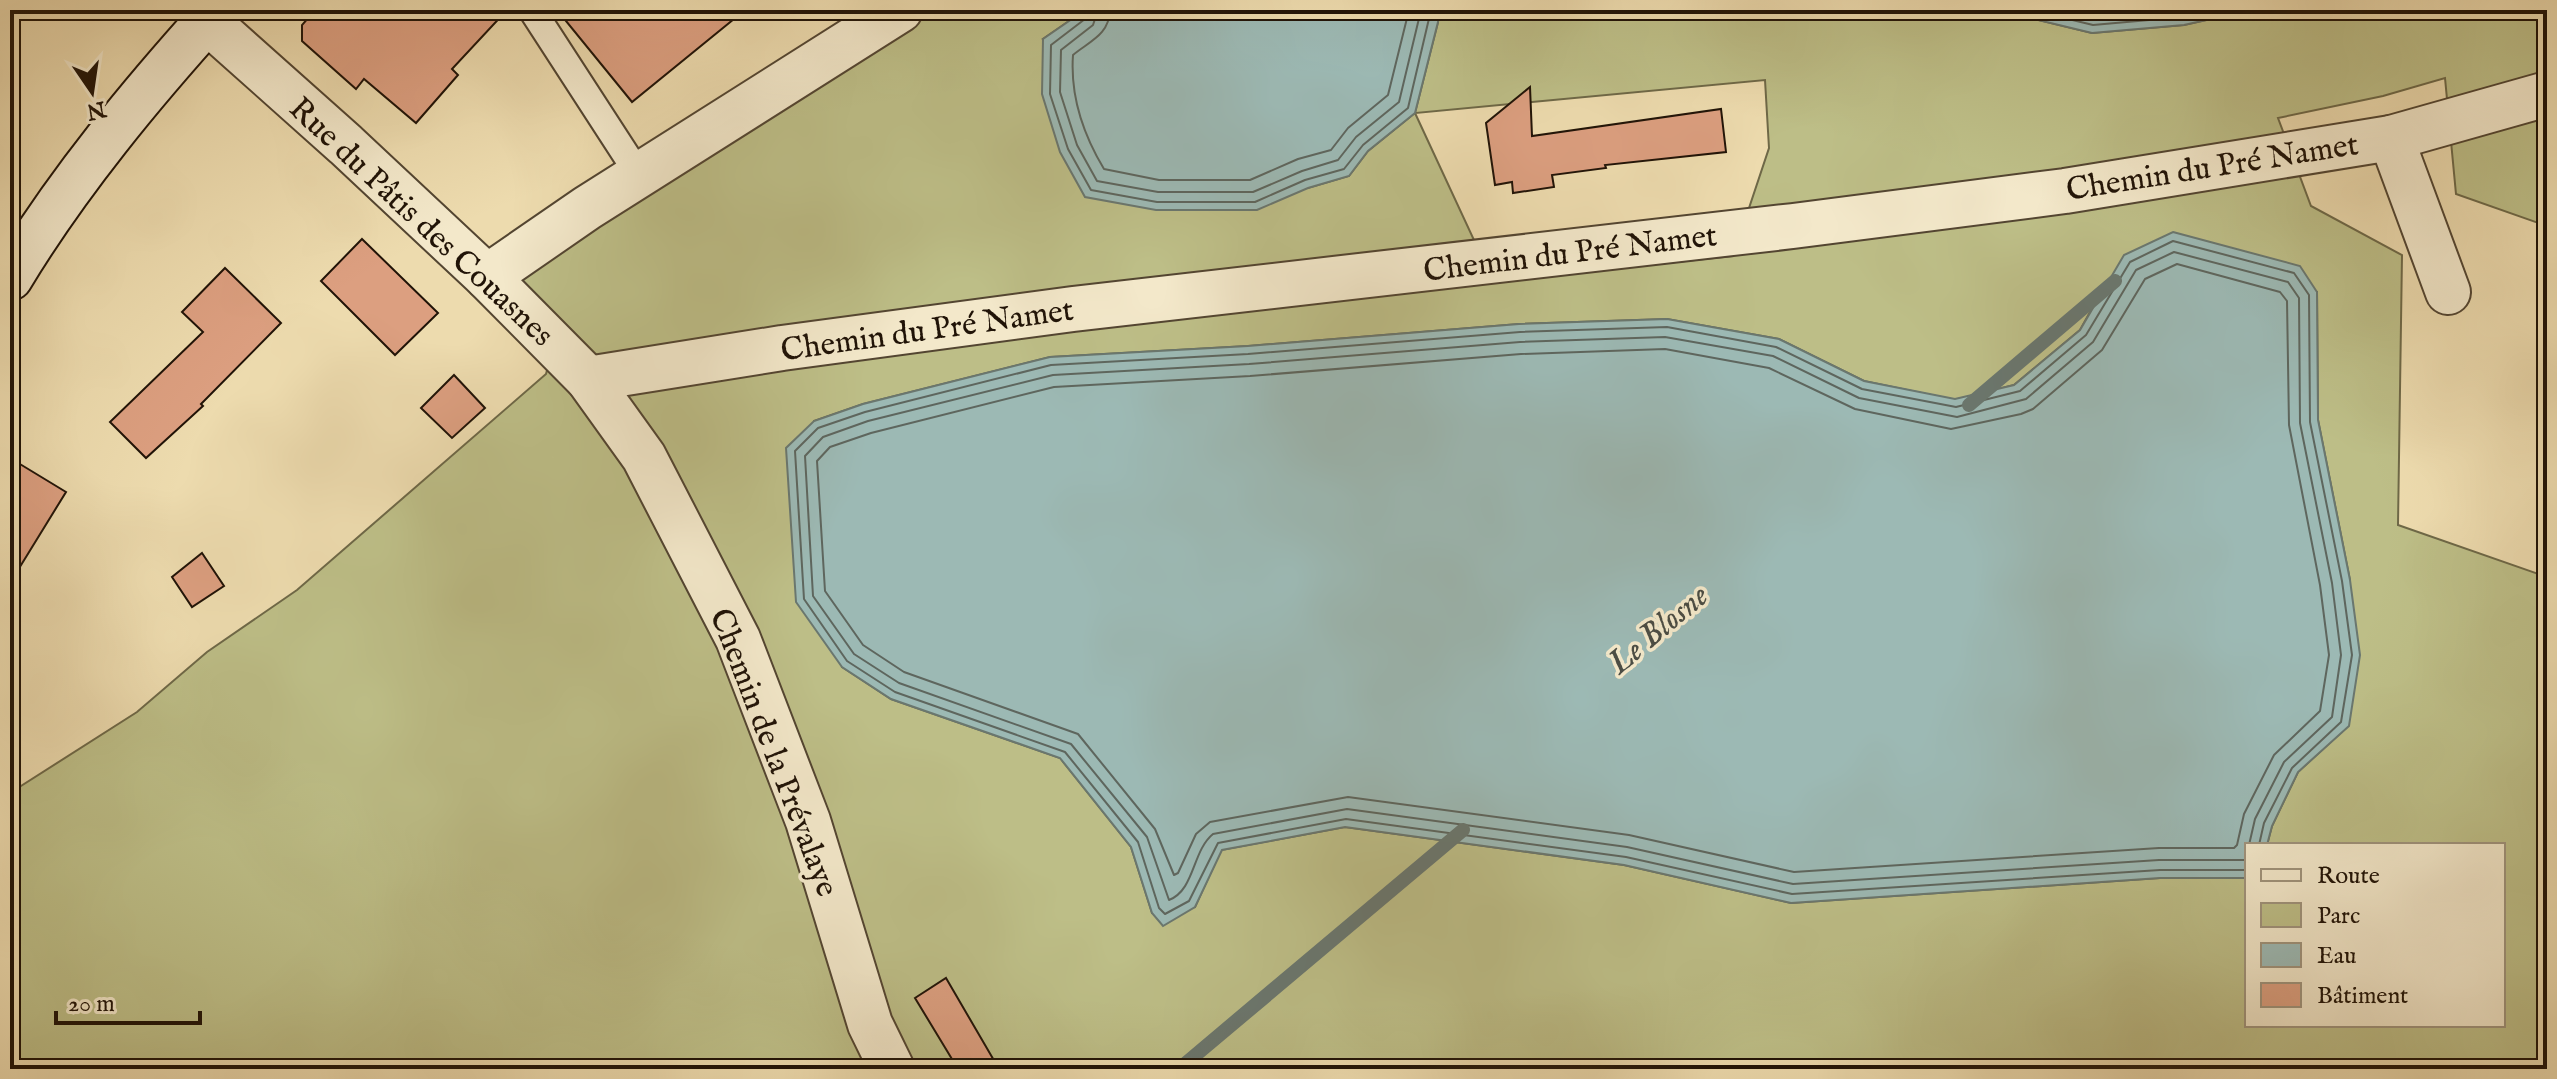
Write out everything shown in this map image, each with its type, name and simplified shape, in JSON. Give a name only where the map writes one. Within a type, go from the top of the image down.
[{"type":"street","points":[[487,277],[639,175],[900,10]]},
{"type":"street","points":[[10,278],[33,239],[207,14]]},
{"type":"street","name":"Rue du Pâtis des Couasnes","points":[[207,14],[487,277],[588,379],[635,444]]},
{"type":"street","name":"Chemin du Pré Namet","points":[[588,379],[782,348],[1073,309],[1793,226],[2065,191],[2391,138],[2547,94]]},
{"type":"street","points":[[2391,138],[2448,292]]},
{"type":"street","name":"Chemin de la Prévalaye","points":[[635,444],[738,639],[808,821],[870,1024],[892,1069]]},
{"type":"lane","points":[[532,10],[639,175]]},
{"type":"green space","points":[[879,10],[1085,10],[1043,39],[1308,188],[1349,176],[1368,151],[1415,113],[1439,10],[1997,10],[2092,33],[2184,25],[2251,10],[2547,10],[2547,226],[2456,194],[2445,78],[2383,96],[2278,118],[2311,206],[2402,255],[2398,525],[2547,577],[2547,1069],[10,1069],[10,793],[137,712],[207,652],[297,590],[546,374],[559,325],[509,272]],"holes":[[[1765,80],[1769,148],[1733,256],[1493,281],[1415,113]],[[2317,292],[2318,420],[2350,580],[2348,726],[2298,772],[2272,826],[2268,843],[2505,843],[2505,1027],[2245,1027],[2245,878],[2160,878],[1791,903],[1624,865],[1345,827],[1221,850],[1195,907],[1152,913],[1131,847],[1060,758],[891,699],[842,667],[814,421],[863,404],[1050,357],[1248,346],[1519,324],[1667,319],[1779,339],[1864,381],[1955,400],[2014,385],[2080,330],[2100,294]]]},
{"type":"water","points":[[1085,10],[1439,10],[1415,113],[1368,151],[1349,176],[1308,188],[1257,210],[1156,210],[1085,197],[1060,152],[1042,94],[1043,39]]},
{"type":"water","points":[[1997,10],[2251,10],[2184,25],[2092,33]]},
{"type":"water","points":[[2173,232],[2300,266],[2317,292],[2318,420],[2350,580],[2360,655],[2349,726],[2298,772],[2272,826],[2268,843],[2245,843],[2245,878],[2160,878],[1791,903],[1624,865],[1345,827],[1222,850],[1195,907],[1163,926],[1152,913],[1131,847],[1060,758],[891,699],[842,667],[796,602],[786,448],[814,421],[863,404],[1050,357],[1248,346],[1519,324],[1667,319],[1779,339],[1864,381],[1955,399],[2014,385],[2080,330],[2124,255]]},
{"type":"building","points":[[315,10],[507,10],[452,69],[458,75],[416,123],[364,79],[356,89],[302,41],[302,25]]},
{"type":"building","points":[[557,10],[745,10],[632,102]]},
{"type":"building","points":[[1530,87],[1532,136],[1721,109],[1726,152],[1605,165],[1606,168],[1552,175],[1554,187],[1513,193],[1512,182],[1495,185],[1486,123]]},
{"type":"building","points":[[362,239],[438,313],[395,355],[321,281]]},
{"type":"building","points":[[225,268],[281,323],[201,404],[203,406],[146,458],[110,422],[203,332],[182,312]]},
{"type":"building","points":[[454,375],[485,408],[452,438],[421,408]]},
{"type":"building","points":[[10,458],[66,492],[10,583]]},
{"type":"building","points":[[202,553],[224,586],[192,607],[172,577]]},
{"type":"building","points":[[946,978],[999,1069],[958,1069],[915,998]]},
{"type":"waterway","name":"Le Blosne","points":[[1969,405],[2115,281]]},
{"type":"waterway","name":"Le Blosne","points":[[1179,1069],[1463,830]]}]
